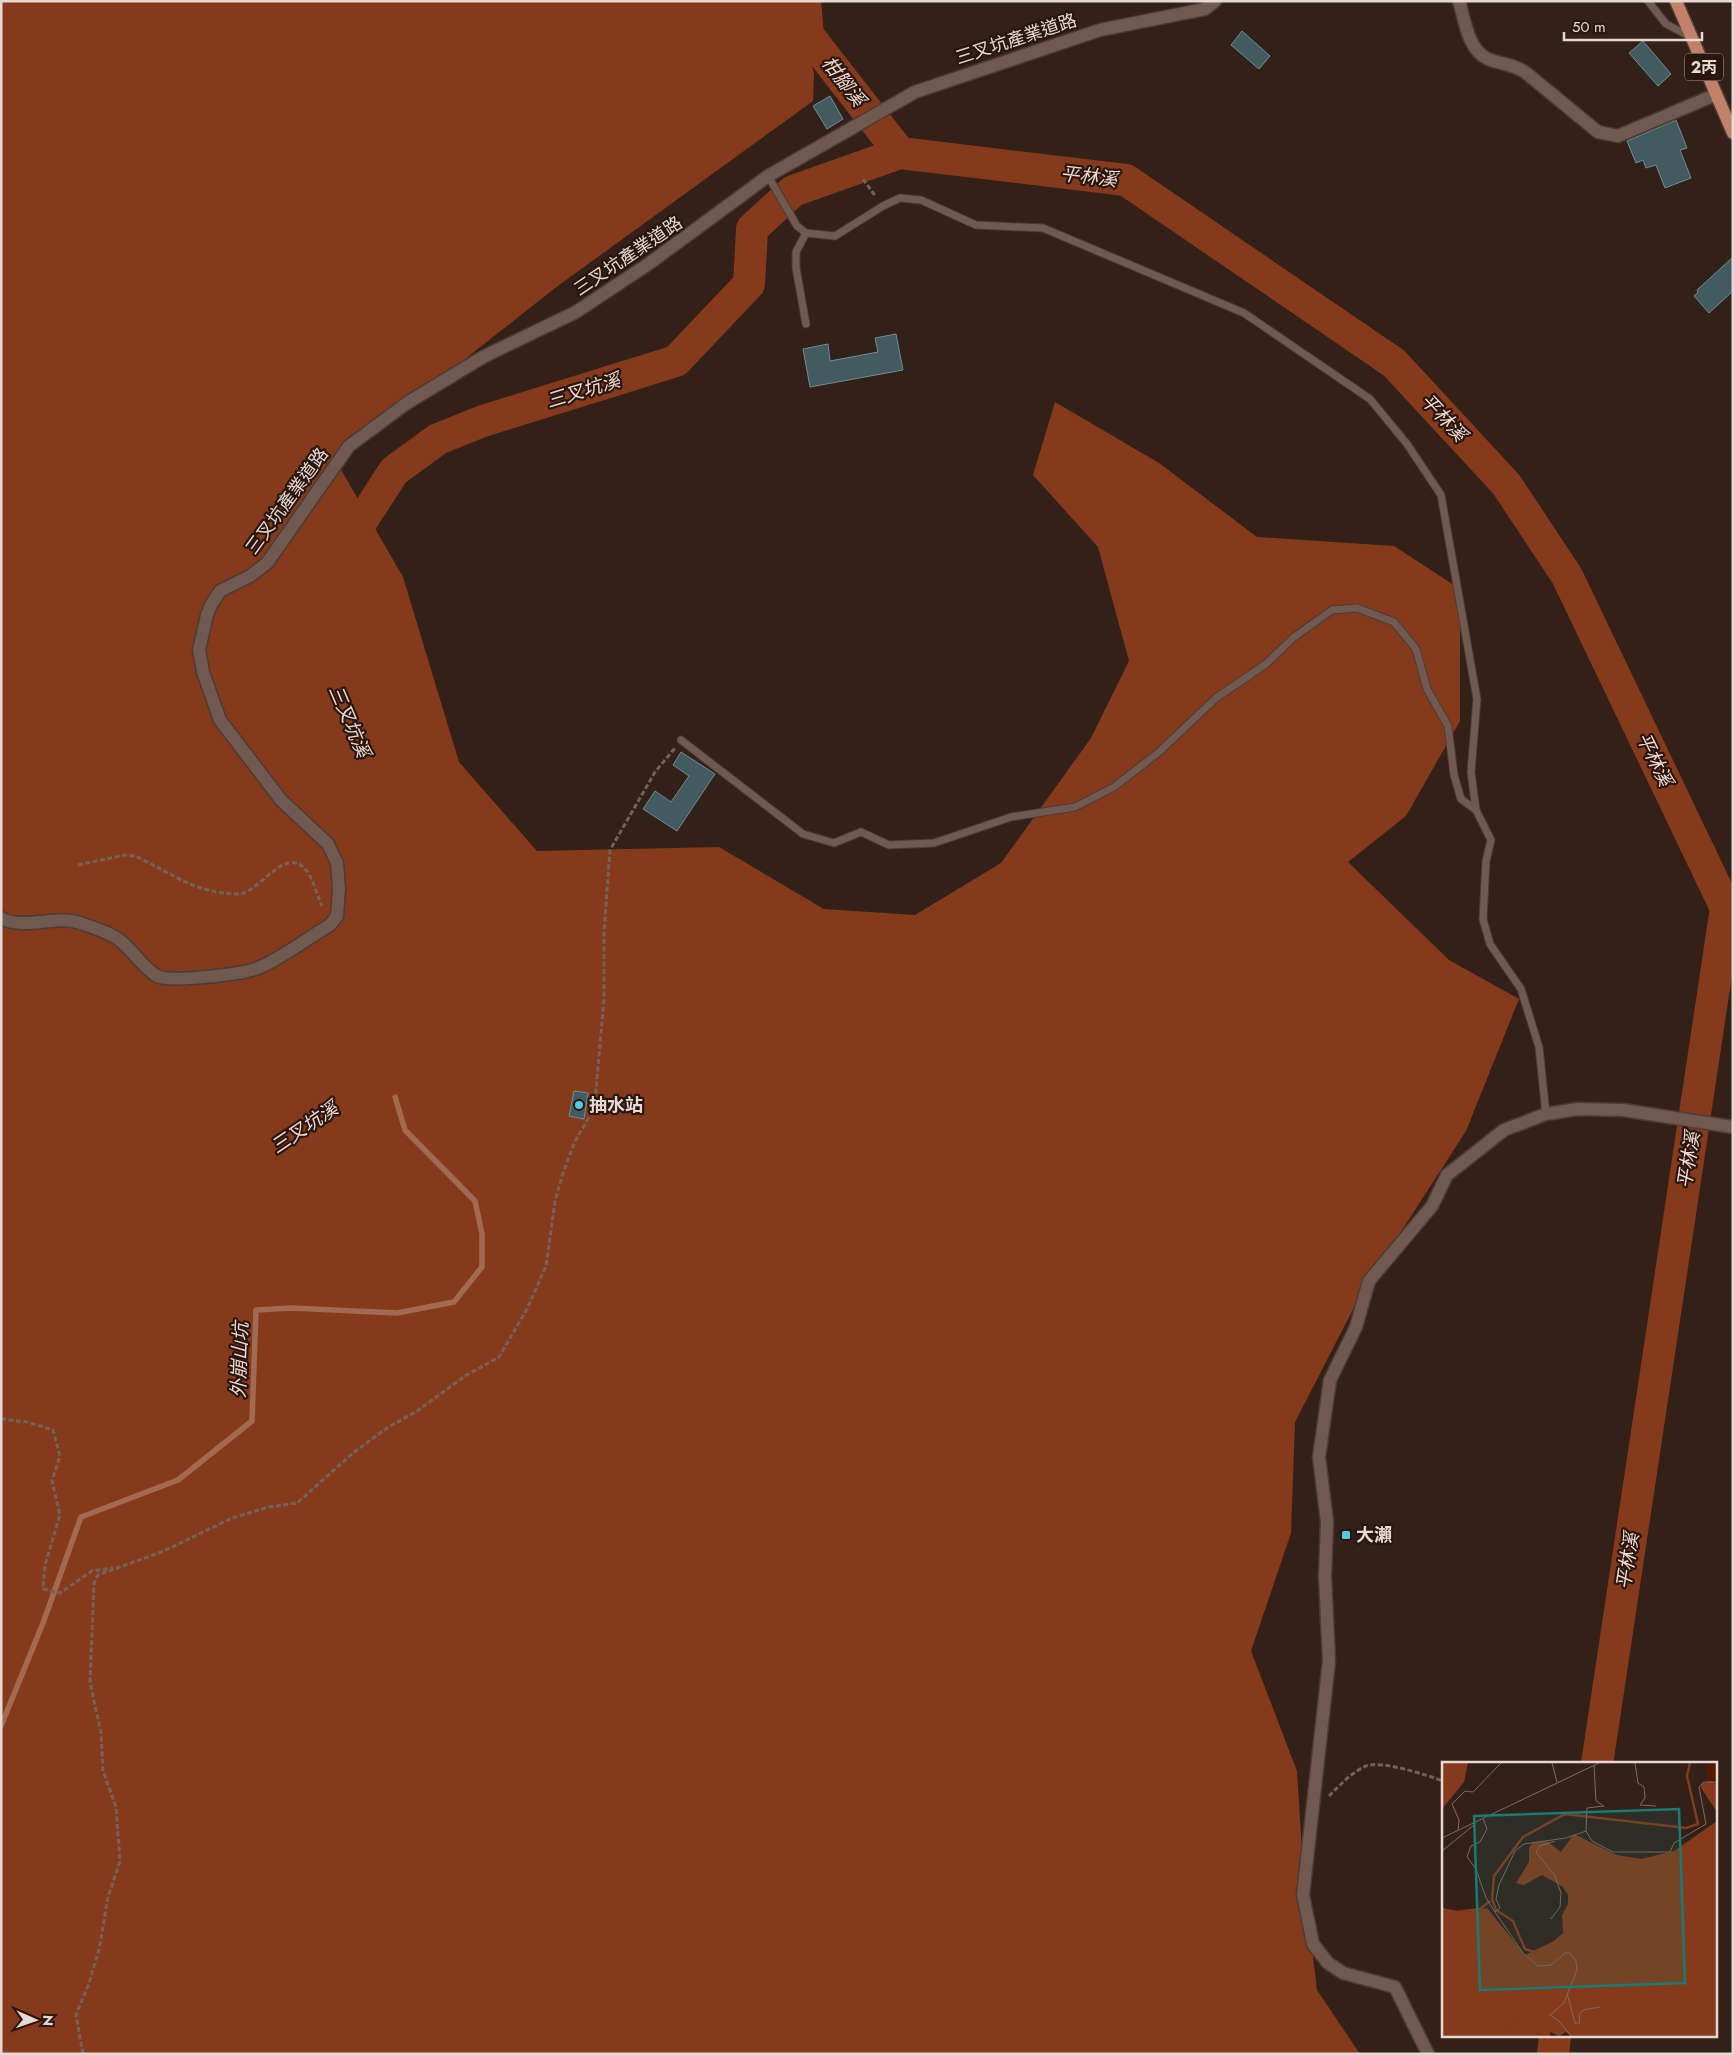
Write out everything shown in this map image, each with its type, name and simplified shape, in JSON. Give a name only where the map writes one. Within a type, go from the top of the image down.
[{"type":"main road","name":"2丙","points":[[1676,1],[1733,133]]},
{"type":"street","name":"三叉坑產業道路","points":[[330,925],[337,916],[339,889],[337,863],[328,844],[281,800],[220,720],[202,672],[199,650],[207,615],[220,591],[250,576],[268,563],[349,446],[406,403],[483,357],[584,307],[647,265],[768,176],[915,92],[1100,30],[1205,8],[1215,1]]},
{"type":"street","points":[[1459,1],[1476,51],[1489,60],[1513,64],[1598,132],[1618,136],[1715,95]]},
{"type":"street","points":[[1,918],[21,922],[74,921],[92,926],[118,939],[156,976],[167,980],[235,973],[258,968],[330,925]]},
{"type":"street","points":[[1428,2054],[1395,1987],[1343,1973],[1328,1962],[1313,1944],[1303,1895],[1329,1660],[1325,1576],[1327,1522],[1319,1457],[1330,1380],[1356,1327],[1369,1281],[1432,1206],[1447,1175],[1504,1130],[1546,1114],[1578,1109],[1623,1110],[1733,1127]]},
{"type":"lane","points":[[1648,1],[1666,24],[1692,37]]},
{"type":"lane","points":[[768,176],[797,226],[806,233],[835,236],[883,206],[900,198],[921,200],[976,225],[1043,228],[1244,313],[1370,399],[1407,444],[1441,495],[1477,699],[1472,772],[1476,810],[1491,840],[1486,861],[1483,919],[1490,944],[1521,989],[1539,1047],[1546,1114]]},
{"type":"lane","points":[[806,233],[796,252],[796,268],[806,324]]},
{"type":"lane","points":[[681,740],[803,834],[834,843],[861,832],[889,845],[934,843],[1011,817],[1076,807],[1114,787],[1159,752],[1216,698],[1266,664],[1293,638],[1332,610],[1357,608],[1394,622],[1416,649],[1427,688],[1448,726],[1454,775],[1461,800],[1476,810]]},
{"type":"path","points":[[863,180],[883,206]]},
{"type":"path","points":[[83,2054],[76,2015],[88,1986],[99,1950],[108,1898],[120,1861],[116,1806],[103,1771],[101,1733],[90,1682],[94,1583],[98,1575],[164,1551],[232,1518],[269,1507],[297,1503],[353,1453],[387,1428],[417,1411],[465,1376],[498,1357],[527,1309],[546,1266],[555,1201],[563,1173],[575,1141],[588,1119],[595,1101],[604,999],[604,932],[610,850],[656,772],[681,740]]},
{"type":"path","points":[[78,865],[125,855],[135,856],[197,888],[240,894],[250,890],[274,868],[294,861],[300,863],[308,872],[330,925]]},
{"type":"path","points":[[1,1419],[27,1422],[53,1430],[60,1456],[52,1481],[60,1515],[46,1565],[43,1589],[60,1593],[92,1571],[120,1567]]},
{"type":"path","points":[[1312,1811],[1347,1779],[1367,1766],[1411,1769],[1442,1781]]},
{"type":"shaded area","points":[[1,1],[794,1],[814,73],[813,101],[555,288],[336,461],[403,577],[459,762],[537,851],[719,847],[824,909],[915,915],[1001,863],[1091,738],[1129,661],[1098,547],[1033,475],[1055,402],[1159,463],[1257,537],[1394,546],[1460,589],[1460,721],[1406,816],[1348,862],[1449,960],[1519,999],[1466,1131],[1362,1292],[1295,1422],[1291,1533],[1251,1651],[1297,1771],[1304,1882],[1317,1990],[1360,2054],[1,2054]]},
{"type":"building","points":[[1242,31],[1270,56],[1259,69],[1231,45]]},
{"type":"building","points":[[1643,41],[1671,74],[1658,86],[1629,53]]},
{"type":"building","points":[[830,96],[843,119],[827,129],[813,106]]},
{"type":"building","points":[[1676,120],[1687,148],[1680,150],[1691,178],[1665,188],[1656,165],[1646,168],[1643,160],[1636,163],[1627,141]]},
{"type":"building","points":[[1733,257],[1733,291],[1709,313],[1694,296],[1698,292],[1697,290]]},
{"type":"building","points":[[896,334],[903,370],[810,387],[803,349],[828,344],[830,361],[878,352],[875,338]]},
{"type":"building","points":[[681,752],[715,774],[677,831],[643,809],[655,791],[671,802],[689,776],[673,765]]},
{"type":"building","name":"抽水站","points":[[574,1091],[588,1093],[584,1119],[569,1116]]},
{"type":"waterway","name":"柑腳溪","points":[[805,1],[808,35],[900,153]]},
{"type":"waterway","name":"平林溪","points":[[1,1025],[41,1048],[160,1145],[262,1156],[355,1093],[472,1048],[479,965],[465,877],[369,765],[337,699],[324,647],[338,558],[394,471],[438,439],[483,421],[676,361],[749,284],[752,229],[793,191],[900,153],[1126,180],[1394,363],[1506,484],[1567,576],[1726,908],[1597,1762]]},
{"type":"waterway","name":"外崩山坑","points":[[1,1726],[43,1623],[81,1517],[178,1480],[252,1421],[256,1310],[292,1308],[397,1313],[454,1302],[482,1267],[482,1234],[475,1201],[405,1130],[390,1080]]},
{"type":"waterway","name":"平林溪","points":[[1553,2054],[1555,2038]]},
{"type":"place","name":"抽水站","points":[[579,1105]]},
{"type":"place","name":"大瀨","points":[[1346,1535]]},
{"type":"water label","name":"三叉坑溪","points":[[583,390]]},
{"type":"water label","name":"三叉坑溪","points":[[350,721]]},
{"type":"water label","name":"三叉坑溪","points":[[304,1127]]}]
